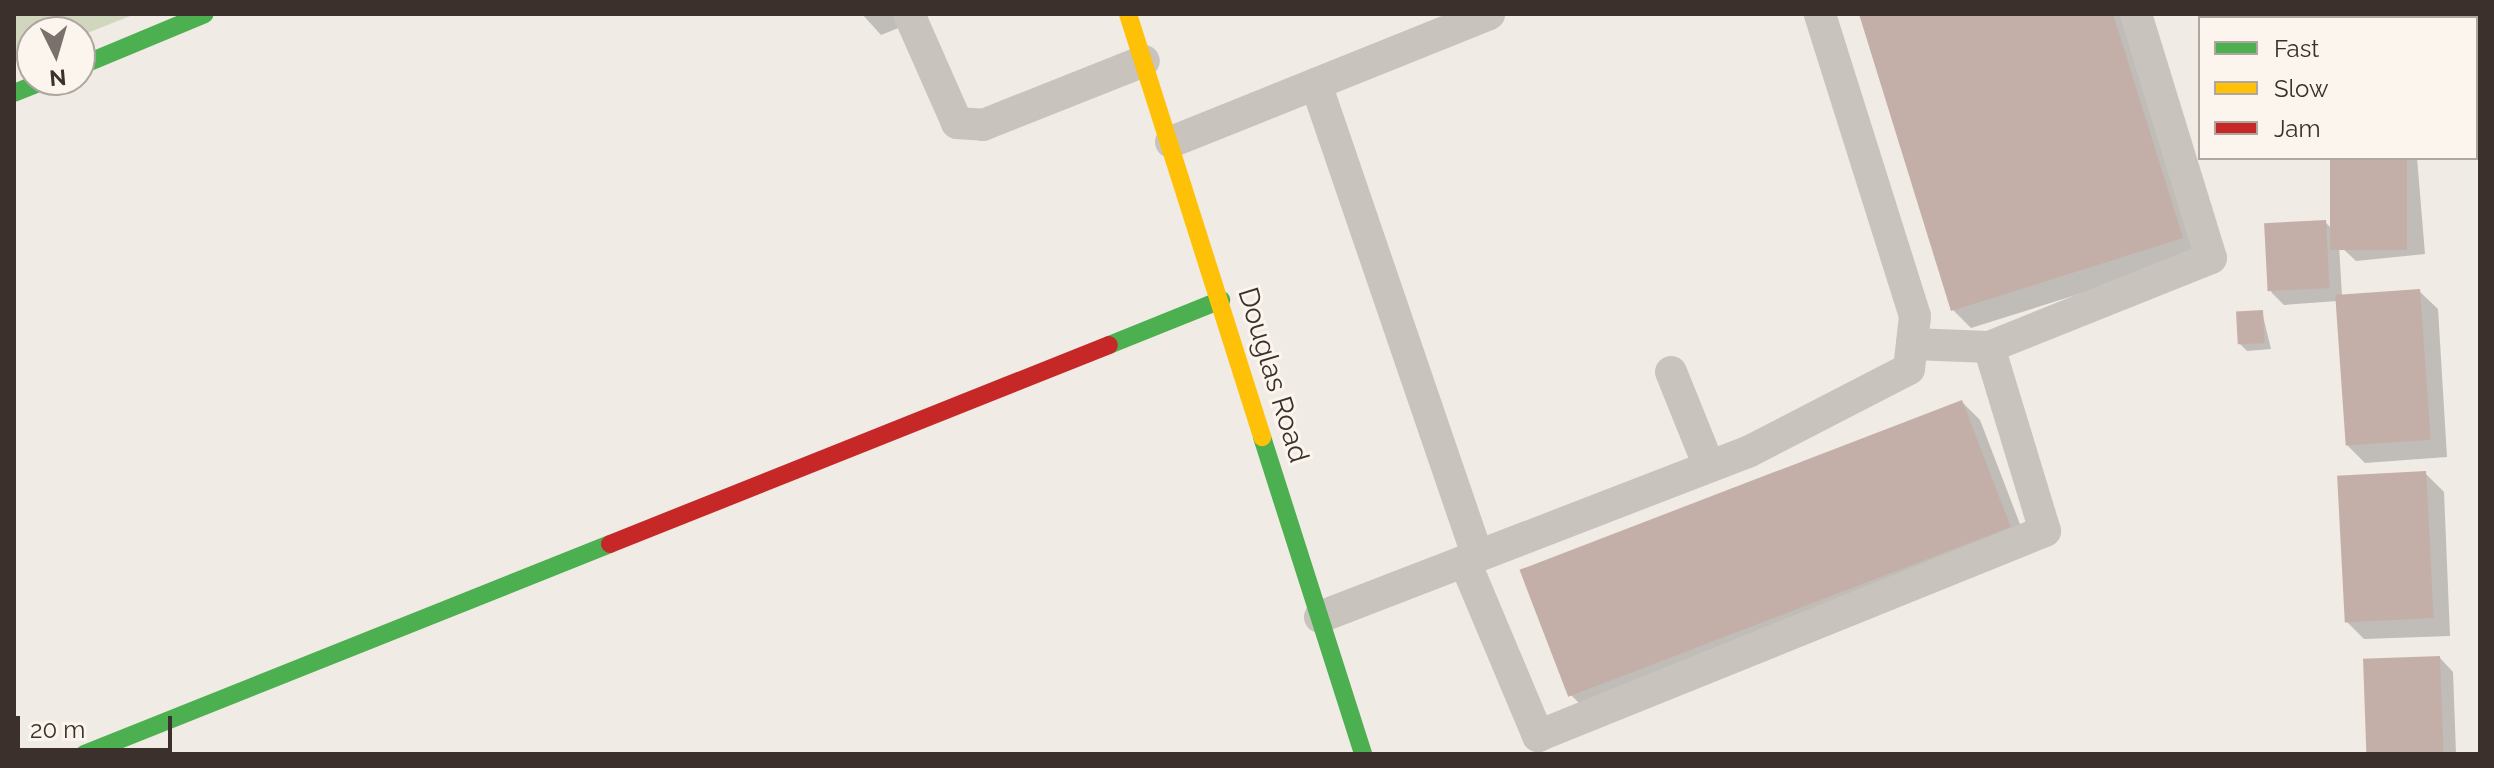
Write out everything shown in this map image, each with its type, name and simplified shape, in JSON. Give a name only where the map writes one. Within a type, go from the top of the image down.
[{"type":"street","points":[[96,59],[205,14]]},
{"type":"street","name":"Douglas Road","points":[[1128,14],[1363,754]]},
{"type":"street","points":[[84,754],[1221,300]]},
{"type":"lane","points":[[909,14],[957,123],[983,125],[1144,61]]},
{"type":"lane","points":[[1171,142],[1489,14]]},
{"type":"lane","points":[[1320,617],[1709,466],[1839,410],[1909,369],[1915,316],[1820,14]]},
{"type":"lane","points":[[1912,344],[1989,347],[2211,258],[2136,14]]},
{"type":"lane","points":[[1316,84],[1471,559],[1538,736],[2045,531],[1989,347]]},
{"type":"lane","points":[[1671,372],[1709,466]]},
{"type":"green space","points":[[14,14],[135,14],[96,30],[96,16],[16,16],[14,63]]},
{"type":"building","points":[[1859,14],[2113,14],[2183,238],[1951,311]]},
{"type":"building","points":[[2302,14],[2383,14],[2383,16]]},
{"type":"building","points":[[2330,160],[2407,160],[2407,250],[2330,250]]},
{"type":"building","points":[[2326,220],[2330,288],[2268,291],[2264,223]]},
{"type":"building","points":[[2420,289],[2431,440],[2346,446],[2335,295]]},
{"type":"building","points":[[2263,310],[2265,343],[2238,344],[2236,311]]},
{"type":"building","points":[[1962,400],[2011,527],[1568,697],[1519,570]]},
{"type":"building","points":[[2426,471],[2434,618],[2345,622],[2337,476]]},
{"type":"building","points":[[2440,656],[2443,754],[2366,754],[2363,659]]},
{"type":"traffic: fast","points":[[96,59],[205,14]]},
{"type":"traffic: fast","points":[[1109,345],[1221,300]]},
{"type":"traffic: fast","points":[[1262,437],[1363,754]]},
{"type":"traffic: fast","points":[[84,754],[610,544]]},
{"type":"traffic: slow","points":[[1128,14],[1262,437]]},
{"type":"traffic: jam","points":[[610,544],[1109,345]]}]
